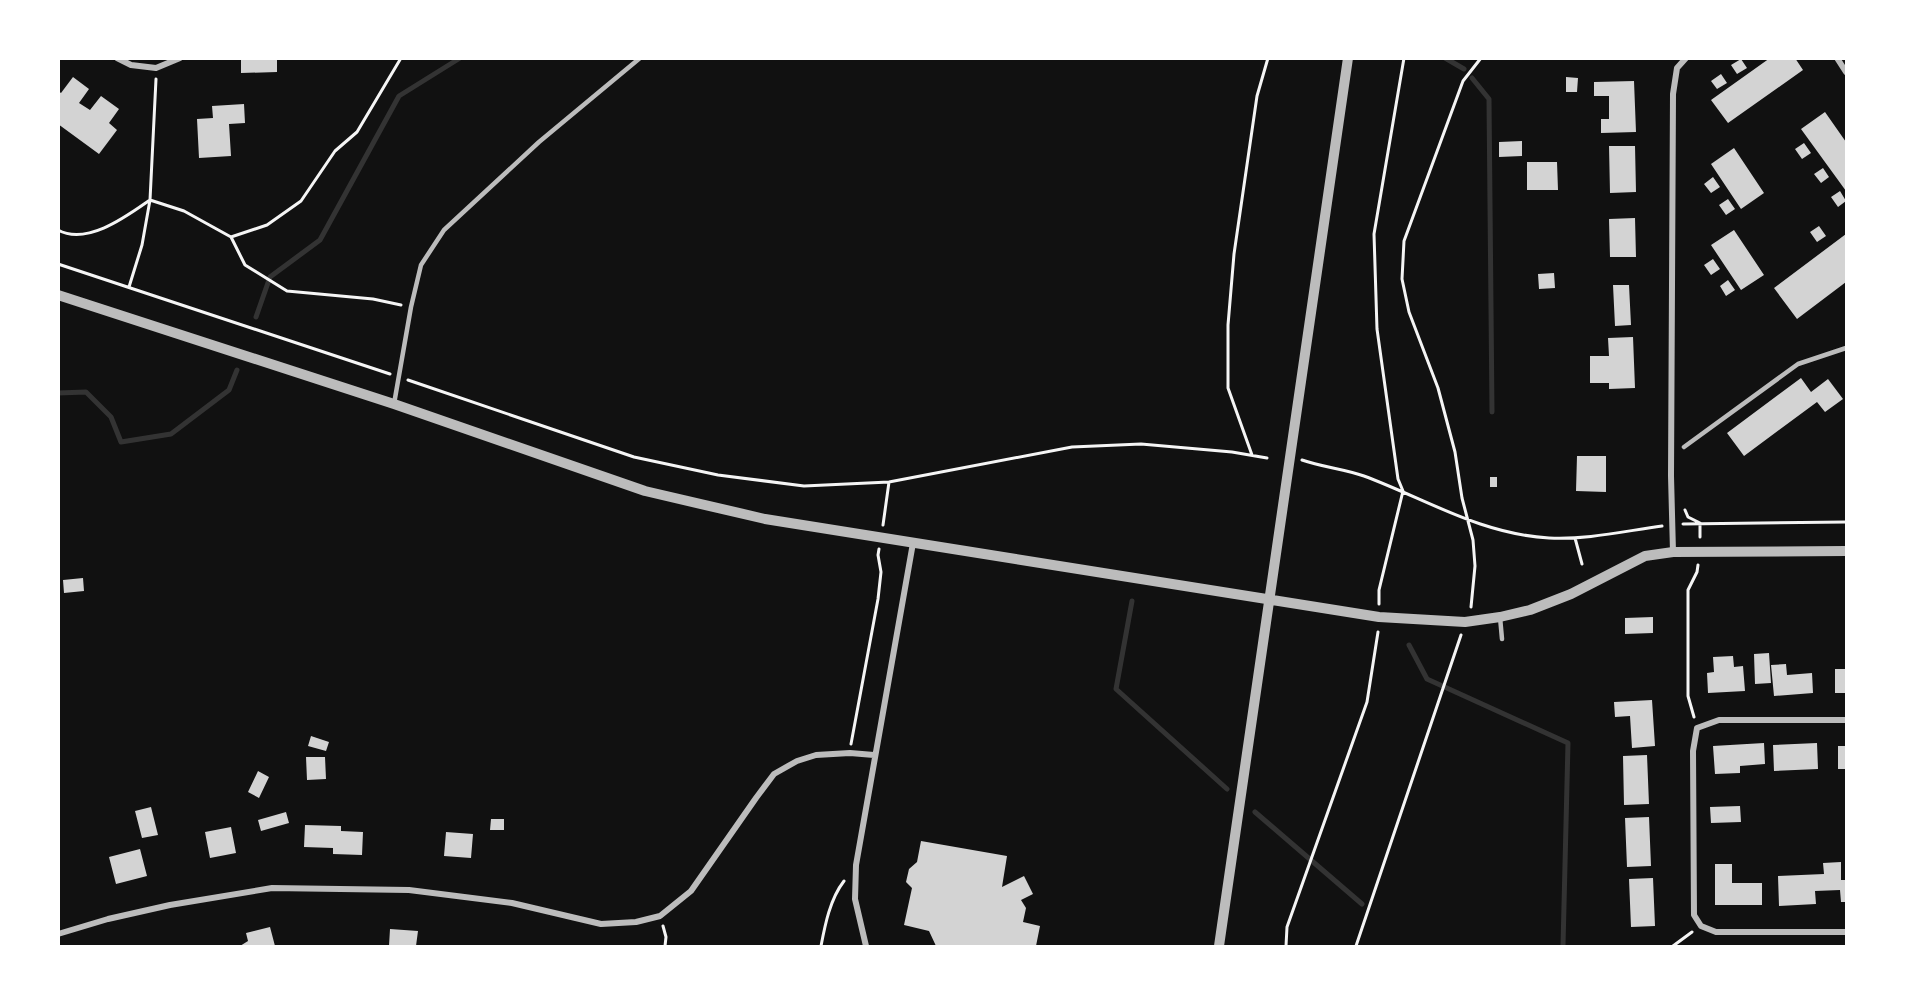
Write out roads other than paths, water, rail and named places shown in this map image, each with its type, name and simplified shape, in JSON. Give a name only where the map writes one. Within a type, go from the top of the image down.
[{"type":"street","points":[[117,58],[131,65],[156,68],[180,58]]},
{"type":"street","points":[[1218,946],[1348,58]]},
{"type":"street","points":[[1673,552],[1671,476],[1673,94],[1677,69],[1686,58]]},
{"type":"street","points":[[1837,58],[1846,72]]},
{"type":"street","points":[[58,295],[394,404],[645,491],[765,519],[1379,617],[1465,622],[1500,617],[1530,610],[1571,594],[1645,556],[1673,552],[1846,551]]},
{"type":"street","points":[[866,946],[855,898],[856,865],[913,543]]},
{"type":"street","points":[[1846,720],[1719,720],[1697,728],[1693,751],[1694,915],[1701,926],[1716,932],[1846,932]]},
{"type":"street","points":[[58,934],[108,919],[170,905],[272,888],[409,890],[512,903],[601,924],[636,922],[660,916],[691,891],[774,774],[798,760],[816,755],[850,753],[874,755]]},
{"type":"lane","points":[[394,404],[411,307],[421,266],[444,230],[539,142],[640,58]]},
{"type":"lane","points":[[1684,447],[1798,364],[1846,348]]},
{"type":"lane","points":[[1500,617],[1502,639]]},
{"type":"waterway","points":[[256,317],[270,277],[320,240],[399,96],[460,58]]},
{"type":"waterway","points":[[1445,58],[1464,69]]},
{"type":"waterway","points":[[1472,78],[1489,99],[1492,412]]},
{"type":"waterway","points":[[58,393],[86,392],[111,417],[121,442],[171,434],[229,390],[237,370]]},
{"type":"waterway","points":[[1132,601],[1116,689],[1227,789]]},
{"type":"waterway","points":[[1409,645],[1427,679],[1568,743],[1563,946]]},
{"type":"waterway","points":[[1255,812],[1362,904]]}]
